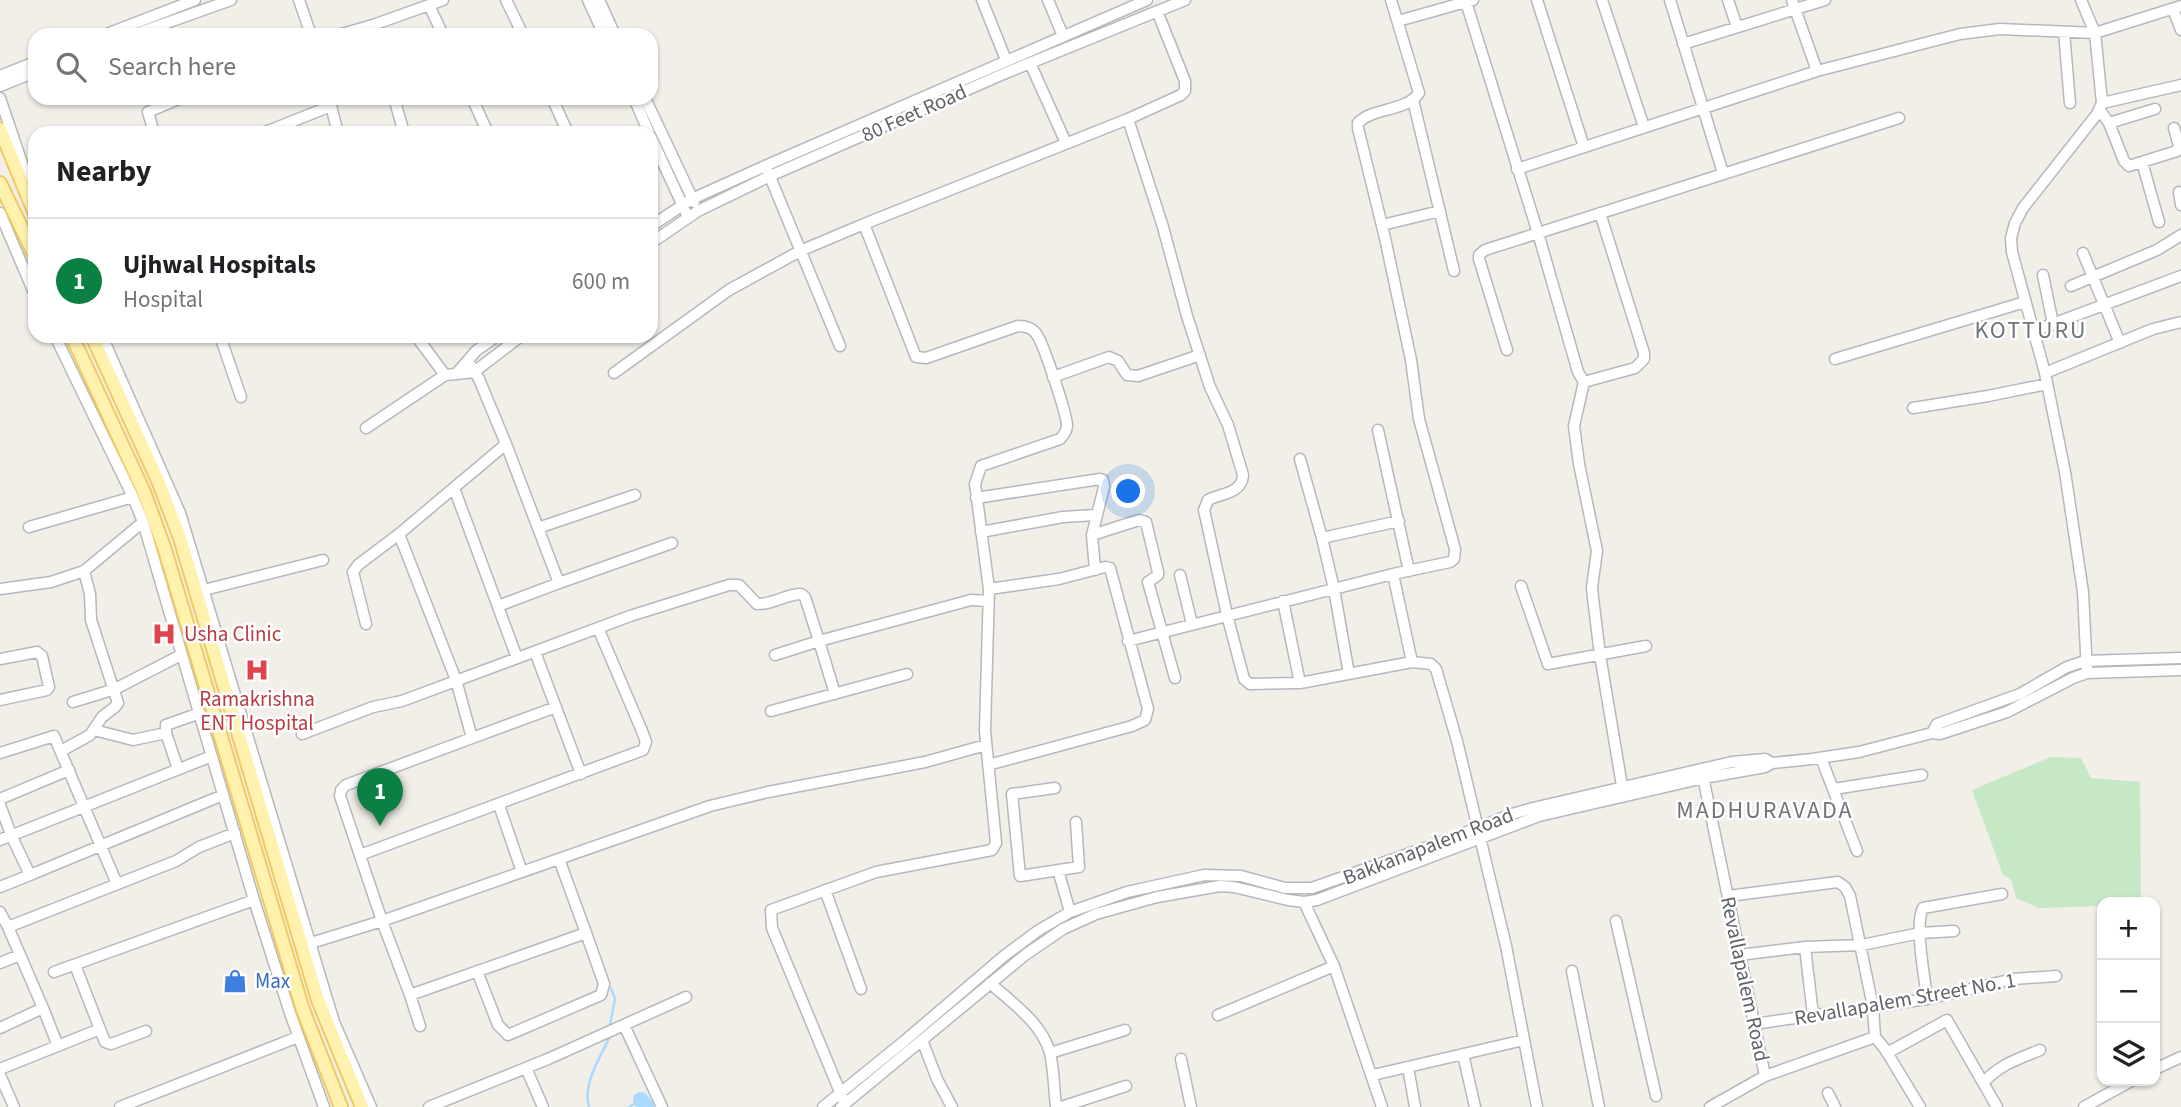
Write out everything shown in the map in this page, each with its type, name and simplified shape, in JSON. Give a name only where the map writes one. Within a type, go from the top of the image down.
[{"type":"main road","points":[[0,129],[28,197]]},
{"type":"main road","points":[[0,183],[28,241]]},
{"type":"main road","points":[[75,343],[144,492],[165,550],[303,1010],[341,1107]]},
{"type":"main road","points":[[95,343],[159,483],[180,538],[318,1000],[360,1102]]},
{"type":"street","points":[[122,28],[195,0]]},
{"type":"street","points":[[152,28],[230,0]]},
{"type":"street","points":[[299,0],[309,28]]},
{"type":"street","points":[[378,28],[443,0]]},
{"type":"street","points":[[506,0],[520,28]]},
{"type":"street","points":[[588,0],[604,28]]},
{"type":"street","points":[[598,0],[606,28]]},
{"type":"street","points":[[982,0],[1006,60]]},
{"type":"street","points":[[1048,0],[1063,36]]},
{"type":"street","points":[[658,221],[687,202],[765,166],[1147,0]]},
{"type":"street","name":"80 Feet Road","points":[[658,238],[698,211],[770,176],[1030,63],[1185,0]]},
{"type":"street","points":[[1128,641],[1454,559],[1455,550],[1419,419],[1411,360],[1358,123],[1365,117],[1413,100],[1419,93],[1391,0]]},
{"type":"street","points":[[1537,0],[1584,147]]},
{"type":"street","points":[[1602,0],[1644,127]]},
{"type":"street","points":[[1670,0],[1723,173]]},
{"type":"street","points":[[1728,0],[1737,27]]},
{"type":"street","points":[[1684,44],[1793,5],[1825,0]]},
{"type":"street","points":[[2081,0],[2095,33],[2101,106],[2126,164],[2142,162],[2177,150],[2179,146],[2174,128]]},
{"type":"street","points":[[1398,22],[1469,1],[1578,372],[1584,382],[1574,426],[1597,551],[1592,587],[1600,655],[1622,786]]},
{"type":"street","points":[[429,5],[440,28]]},
{"type":"street","points":[[1793,5],[1817,71]]},
{"type":"street","points":[[1517,169],[1817,71],[1982,29],[2095,33],[2177,8],[2181,30]]},
{"type":"street","points":[[658,341],[729,289],[800,251],[1128,119],[1185,91],[1185,81],[1157,11]]},
{"type":"street","points":[[2064,32],[2070,103]]},
{"type":"street","points":[[1030,63],[1066,144]]},
{"type":"street","points":[[0,76],[28,65]]},
{"type":"street","points":[[0,86],[28,75]]},
{"type":"street","points":[[2181,85],[2101,106],[2023,208],[2011,238],[2012,251],[2046,378],[2065,471],[2083,592],[2087,673],[2181,670]]},
{"type":"street","points":[[0,98],[28,179]]},
{"type":"street","points":[[1413,100],[1454,271]]},
{"type":"street","points":[[152,126],[148,112],[164,105]]},
{"type":"street","points":[[281,126],[324,105]]},
{"type":"street","points":[[331,105],[336,126]]},
{"type":"street","points":[[396,105],[402,126]]},
{"type":"street","points":[[475,105],[485,126]]},
{"type":"street","points":[[555,105],[565,126]]},
{"type":"street","points":[[637,105],[646,126]]},
{"type":"street","points":[[648,105],[656,126]]},
{"type":"street","points":[[2109,123],[2155,109]]},
{"type":"street","points":[[1507,350],[1479,255],[1485,250],[1899,118]]},
{"type":"street","points":[[1128,119],[1210,387],[1228,425],[1243,475],[1236,490],[1212,498],[1204,504],[1227,615],[1244,679],[1250,684],[1300,682],[1412,663],[1431,664],[1439,673],[1506,946],[1537,1107]]},
{"type":"street","points":[[658,130],[687,202],[688,217]]},
{"type":"street","points":[[658,149],[687,202],[698,211]]},
{"type":"street","points":[[2142,162],[2159,222]]},
{"type":"street","points":[[765,166],[840,346]]},
{"type":"street","points":[[2179,192],[2181,205]]},
{"type":"street","points":[[1382,225],[1440,211]]},
{"type":"street","points":[[0,213],[28,279]]},
{"type":"street","points":[[1584,382],[1634,368],[1644,359],[1600,213]]},
{"type":"street","points":[[843,1106],[841,1094],[769,916],[775,907],[876,872],[992,850],[996,843],[986,745],[989,589],[975,484],[981,466],[1060,439],[1065,434],[1067,424],[1039,337],[1026,326],[1018,326],[926,358],[916,357],[864,224]]},
{"type":"street","points":[[2071,286],[2157,250],[2181,235]]},
{"type":"street","points":[[2084,253],[2120,343]]},
{"type":"street","points":[[2043,275],[2053,324]]},
{"type":"street","points":[[2034,331],[2181,276]]},
{"type":"street","points":[[1835,359],[2025,302]]},
{"type":"street","points":[[1913,408],[1988,396],[2046,378],[2120,343],[2162,326],[2181,322]]},
{"type":"street","points":[[58,343],[143,522],[254,900],[298,1037],[324,1107]]},
{"type":"street","points":[[105,343],[180,513],[334,1022],[371,1107]]},
{"type":"street","points":[[222,343],[241,397]]},
{"type":"street","points":[[422,343],[451,374]]},
{"type":"street","points":[[366,428],[451,374],[488,343]]},
{"type":"street","points":[[451,374],[474,372],[512,343]]},
{"type":"street","points":[[614,373],[655,343]]},
{"type":"street","points":[[1053,377],[1109,358],[1118,361],[1127,375],[1138,376],[1200,355]]},
{"type":"street","points":[[467,361],[506,444],[559,583]]},
{"type":"street","points":[[1378,430],[1409,570]]},
{"type":"street","points":[[366,624],[353,572],[358,565],[506,444]]},
{"type":"street","points":[[1300,458],[1334,589],[1349,674]]},
{"type":"street","points":[[976,498],[1104,480],[1092,536],[1095,570]]},
{"type":"street","points":[[454,488],[517,658]]},
{"type":"street","points":[[538,528],[635,495]]},
{"type":"street","points":[[29,527],[133,497]]},
{"type":"street","points":[[981,532],[1063,517],[1096,515]]},
{"type":"street","points":[[1092,536],[1139,520],[1146,522],[1158,572],[1158,575],[1148,582],[1175,678]]},
{"type":"street","points":[[1322,538],[1399,521]]},
{"type":"street","points":[[0,589],[51,582],[85,571],[143,522]]},
{"type":"street","points":[[399,534],[456,680],[472,738]]},
{"type":"street","points":[[498,606],[671,543]]},
{"type":"street","points":[[204,590],[323,560]]},
{"type":"street","points":[[988,765],[1132,726],[1145,720],[1148,709],[1110,568],[1059,579],[989,589]]},
{"type":"street","points":[[64,750],[85,739],[117,705],[115,689],[91,620],[85,571]]},
{"type":"street","points":[[1393,574],[1412,663]]},
{"type":"street","points":[[1180,575],[1192,624]]},
{"type":"street","points":[[302,734],[363,710],[402,701],[630,615],[729,585],[739,585],[757,604],[764,605],[801,593],[805,597],[835,694]]},
{"type":"street","points":[[1521,586],[1548,664],[1646,646]]},
{"type":"street","points":[[775,655],[971,600],[988,601]]},
{"type":"street","points":[[1283,601],[1300,682]]},
{"type":"street","points":[[360,855],[643,750],[646,742],[598,628]]},
{"type":"street","points":[[0,659],[37,652],[41,656],[49,687],[47,690],[0,700]]},
{"type":"street","points":[[535,652],[581,774]]},
{"type":"street","points":[[73,702],[115,689],[181,654]]},
{"type":"street","points":[[1931,733],[1937,724],[2020,694],[2067,667],[2085,661],[2181,658]]},
{"type":"street","name":"Bakkanapalem Road","points":[[823,1107],[1003,956],[1039,930],[1070,912],[1127,892],[1204,875],[1241,876],[1285,888],[1312,888],[1478,834],[1512,814],[1622,786],[1703,773],[1765,759],[1772,763],[1858,752],[1931,733],[1940,734],[2007,712],[2087,673]]},
{"type":"street","points":[[771,711],[906,674]]},
{"type":"street","points":[[420,1026],[340,796],[341,790],[346,785],[556,706]]},
{"type":"street","points":[[178,769],[166,728],[169,723],[200,713]]},
{"type":"street","points":[[94,730],[133,740],[166,733]]},
{"type":"street","points":[[0,753],[51,735],[56,740],[64,750],[84,808],[117,884]]},
{"type":"street","points":[[311,943],[382,921],[710,806],[925,762],[986,745]]},
{"type":"street","points":[[0,840],[212,755]]},
{"type":"street","points":[[1821,758],[1857,851]]},
{"type":"street","points":[[30,875],[12,837],[0,802],[69,770]]},
{"type":"street","points":[[843,1106],[1025,954],[1063,929],[1096,914],[1157,897],[1220,886],[1304,902],[1333,895],[1478,834],[1703,773]]},
{"type":"street","name":"Revallapalem Road","points":[[1703,773],[1765,1076],[1875,1037]]},
{"type":"street","points":[[1834,789],[1922,775]]},
{"type":"street","points":[[1055,788],[1012,794],[1020,876],[1079,867],[1076,822]]},
{"type":"street","points":[[0,887],[223,795]]},
{"type":"street","points":[[499,805],[522,872]]},
{"type":"street","points":[[8,927],[176,861],[199,847],[235,833]]},
{"type":"street","points":[[477,971],[498,1025],[508,1035],[601,995],[604,984],[559,859]]},
{"type":"street","points":[[1058,870],[1070,912]]},
{"type":"street","points":[[1728,896],[1838,883],[1846,887],[1862,945],[1873,1007],[1875,1037],[1920,1107]]},
{"type":"street","points":[[825,890],[861,989]]},
{"type":"street","points":[[1927,999],[1920,933],[1920,913],[1923,908],[2002,894]]},
{"type":"street","points":[[54,972],[254,900]]},
{"type":"street","points":[[1304,902],[1334,966],[1382,1107]]},
{"type":"street","points":[[0,912],[58,1046]]},
{"type":"street","points":[[1616,921],[1656,1096]]},
{"type":"street","points":[[1739,955],[1805,947],[1862,945],[1920,933],[1954,931]]},
{"type":"street","points":[[410,995],[586,933]]},
{"type":"street","points":[[1805,947],[1814,1015]]},
{"type":"street","points":[[0,963],[20,955]]},
{"type":"street","points":[[75,965],[108,1044],[146,1031]]},
{"type":"street","points":[[1218,1015],[1334,966]]},
{"type":"street","points":[[1572,971],[1599,1107]]},
{"type":"street","name":"Revallapalem Street No. 1","points":[[1754,1024],[1927,999],[2013,979],[2056,976]]},
{"type":"street","points":[[990,983],[1038,1028],[1050,1053],[1059,1107],[1126,1086]]},
{"type":"street","points":[[429,1107],[686,998]]},
{"type":"street","points":[[0,1028],[43,1008]]},
{"type":"street","points":[[1887,1053],[1947,1020],[1997,1107]]},
{"type":"street","points":[[624,1025],[662,1107]]},
{"type":"street","points":[[0,1069],[100,1029]]},
{"type":"street","points":[[1050,1053],[1125,1030]]},
{"type":"street","points":[[120,1107],[298,1037]]},
{"type":"street","points":[[922,1040],[949,1102]]},
{"type":"street","points":[[1373,1075],[1524,1040]]},
{"type":"street","points":[[1983,1083],[1994,1071],[2040,1050]]},
{"type":"street","points":[[1464,1054],[1475,1107]]},
{"type":"street","points":[[2160,1067],[2181,1057]]},
{"type":"street","points":[[1181,1059],[1191,1107]]},
{"type":"street","points":[[1408,1067],[1415,1107]]},
{"type":"street","points":[[526,1068],[543,1107]]},
{"type":"street","points":[[0,1075],[14,1107]]},
{"type":"street","points":[[1710,1107],[1765,1076]]},
{"type":"street","points":[[2084,1107],[2122,1086]]},
{"type":"street","points":[[1828,1093],[1835,1107]]},
{"type":"green space","points":[[2051,757],[2081,758],[2091,778],[2140,782],[2141,897],[2097,897],[2097,906],[2039,908],[2016,898],[2011,879],[2003,875],[1972,790]]},
{"type":"waterway","points":[[610,1024],[615,999],[611,988]]},
{"type":"waterway","points":[[589,1107],[590,1080],[610,1036]]},
{"type":"waterway","points":[[629,1107],[641,1100]]},
{"type":"waterway","points":[[641,1100],[646,1107]]},
{"type":"place","name":"Usha Clinic","points":[[164,634]]},
{"type":"place","name":"Ramakrishna ENT Hospital","points":[[257,670]]},
{"type":"place","name":"Ujhwal Hospitals","points":[[380,826]]},
{"type":"place","name":"Max","points":[[235,981]]},
{"type":"district","name":"KOTTURU","points":[[2031,330]]},
{"type":"district","name":"MADHURAVADA","points":[[1765,810]]}]
